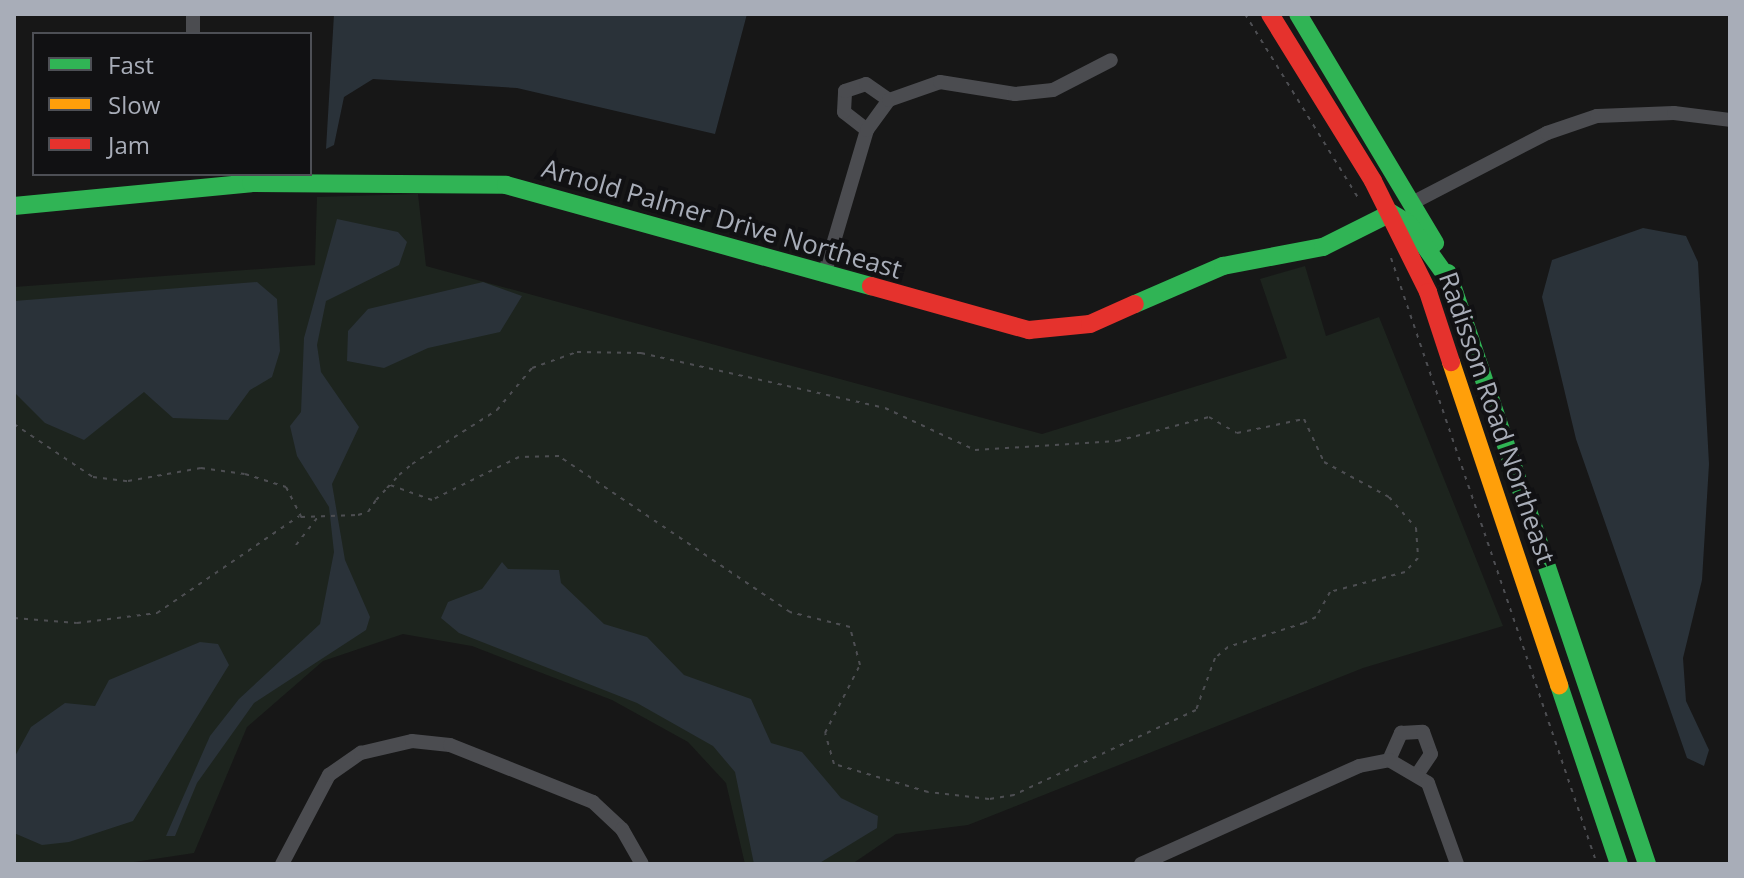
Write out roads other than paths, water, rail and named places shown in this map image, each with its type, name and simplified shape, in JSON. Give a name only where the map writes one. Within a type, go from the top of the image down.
[{"type":"main road","name":"Radisson Road Northeast","points":[[1270,14],[1391,213],[1449,348],[1619,864]]},
{"type":"main road","name":"Radisson Road Northeast","points":[[1298,14],[1414,202],[1452,284],[1647,864]]},
{"type":"main road","points":[[1338,124],[1352,131],[1383,179],[1414,202]]},
{"type":"main road","name":"Arnold Palmer Drive Northeast","points":[[14,206],[193,180],[506,185],[975,319],[1053,330],[1090,324],[1223,266],[1323,247],[1391,213]]},
{"type":"main road","points":[[1391,213],[1416,232],[1452,284]]},
{"type":"street","points":[[824,275],[867,130],[889,100],[931,82],[1015,94],[1053,90],[1111,60]]},
{"type":"street","points":[[867,130],[844,112],[845,91],[866,84],[889,100]]},
{"type":"street","points":[[1414,202],[1547,133],[1597,116],[1674,113],[1730,120]]},
{"type":"street","points":[[1389,760],[1401,733],[1423,732],[1431,754],[1418,773]]},
{"type":"street","points":[[282,864],[329,775],[378,746],[412,741],[450,745],[593,802],[622,829],[642,864]]},
{"type":"street","points":[[1141,864],[1359,766],[1389,760],[1418,773],[1435,795],[1457,864]]}]
